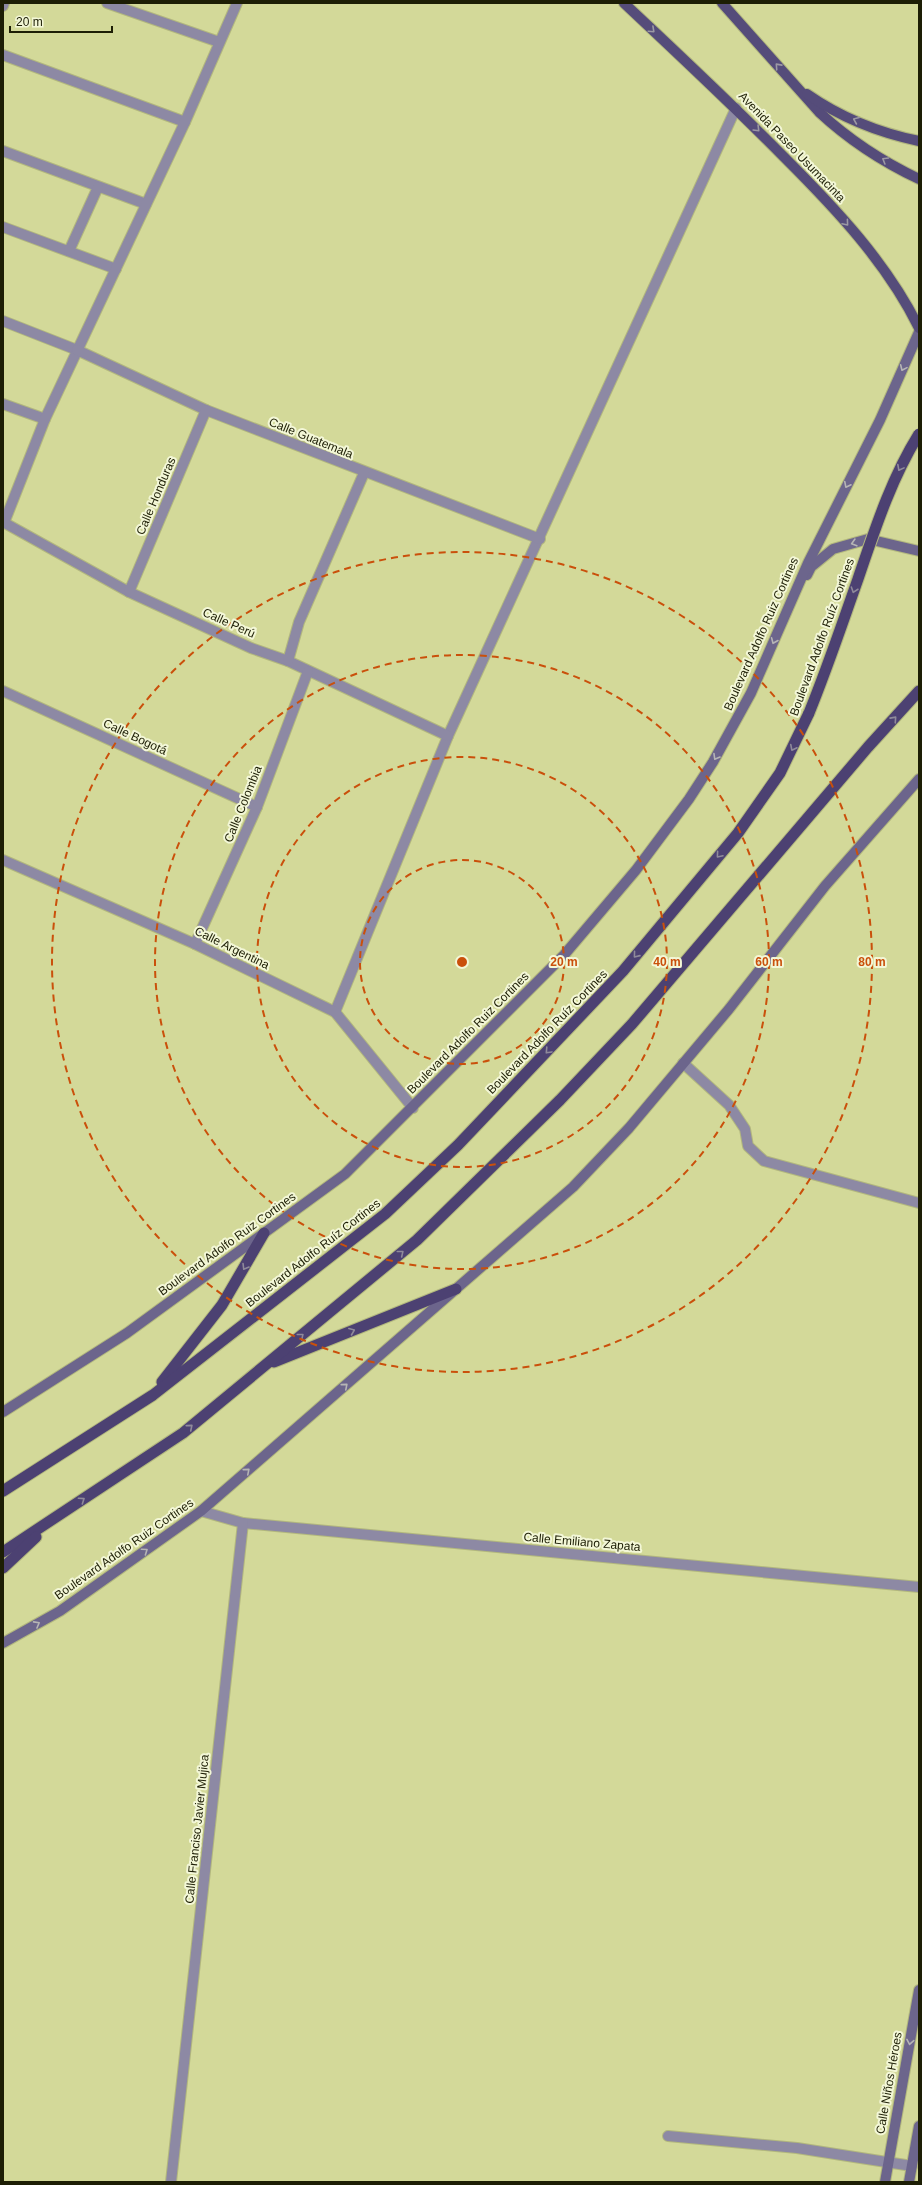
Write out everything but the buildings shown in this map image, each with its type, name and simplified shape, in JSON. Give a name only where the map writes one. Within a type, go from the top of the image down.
[{"type":"highway","name":"Boulevard Adolfo Ruíz Cortines","points":[[3,1491],[153,1395],[385,1214],[458,1145],[623,971],[738,833],[780,773],[809,713],[837,639],[877,522],[896,476],[919,434]]},
{"type":"highway","points":[[3,1552],[183,1433],[417,1240],[560,1100],[632,1024],[868,747],[919,691]]},
{"type":"highway","points":[[153,1395],[222,1304],[264,1233]]},
{"type":"highway","points":[[264,1366],[456,1289]]},
{"type":"highway","points":[[3,1568],[60,1515]]},
{"type":"main road","name":"Avenida Paseo Usumacinta","points":[[624,3],[736,108],[844,220],[899,292],[919,328]]},
{"type":"main road","points":[[722,3],[824,117],[854,141],[919,179]]},
{"type":"main road","points":[[797,87],[848,117],[897,136],[919,141]]},
{"type":"main road","name":"Boulevard Adolfo Ruiz Cortines","points":[[3,1412],[127,1333],[345,1174],[564,955],[636,870],[689,799],[713,762],[751,693],[808,563],[880,420],[919,332]]},
{"type":"main road","points":[[782,624],[811,567],[833,549],[868,539],[919,551]]},
{"type":"main road","name":"Boulevard Adolfo Ruiz Cortines","points":[[3,1642],[60,1611],[201,1511],[573,1187],[629,1128],[826,886],[919,779]]},
{"type":"main road","name":"Calle Niños Héroes","points":[[885,2182],[919,1990]]},
{"type":"main road","points":[[909,2182],[919,2126]]},
{"type":"street","points":[[107,3],[219,42]]},
{"type":"street","points":[[4,524],[45,419],[185,122],[237,3]]},
{"type":"street","points":[[3,55],[185,122]]},
{"type":"street","points":[[335,1012],[448,736],[540,539],[736,108]]},
{"type":"street","points":[[3,151],[146,204]]},
{"type":"street","points":[[69,252],[98,187]]},
{"type":"street","points":[[3,227],[116,269]]},
{"type":"street","name":"Calle Guatemala","points":[[3,321],[77,350],[206,410],[364,473],[540,539]]},
{"type":"street","points":[[3,404],[45,419]]},
{"type":"street","name":"Calle Honduras","points":[[129,592],[206,410]]},
{"type":"street","points":[[288,662],[299,622],[364,473]]},
{"type":"street","name":"Calle Perú","points":[[4,524],[129,592],[251,648],[308,670],[448,736]]},
{"type":"street","name":"Calle Colombia","points":[[195,944],[257,807],[308,670]]},
{"type":"street","name":"Calle Bogotá","points":[[3,691],[257,807]]},
{"type":"street","name":"Calle Argentina","points":[[3,860],[195,944],[335,1012],[412,1108]]},
{"type":"street","points":[[683,1063],[729,1106],[745,1129],[748,1146],[764,1161],[919,1203]]},
{"type":"street","points":[[201,1511],[243,1523]]},
{"type":"street","name":"Calle Emiliano Zapata","points":[[243,1523],[919,1587]]},
{"type":"street","name":"Calle Franciso Javier Mujica","points":[[171,2182],[243,1523]]},
{"type":"street","points":[[668,2136],[797,2148],[912,2166]]}]
